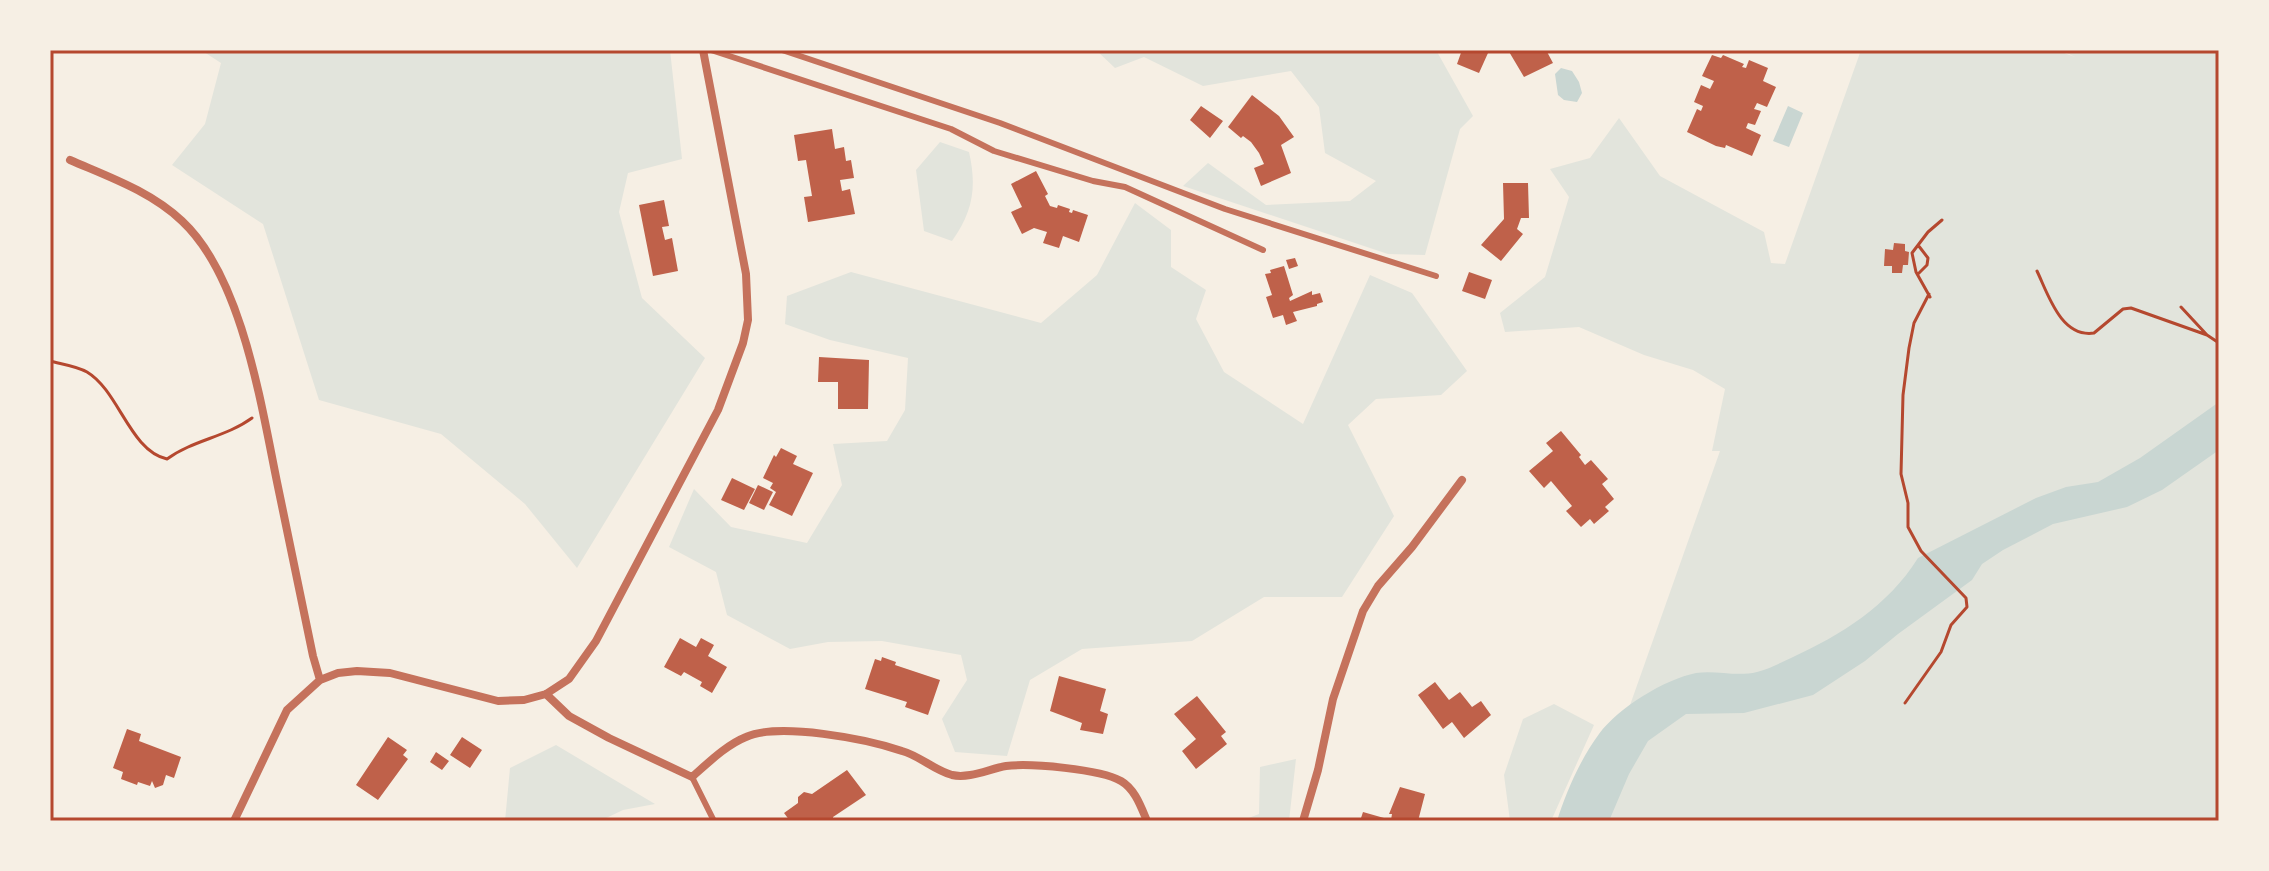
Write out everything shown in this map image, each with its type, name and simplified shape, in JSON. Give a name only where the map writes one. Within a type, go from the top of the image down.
[{"type":"street","points":[[234,821],[287,710],[320,680],[338,673],[357,671],[390,673],[463,694],[498,701],[524,700],[546,694],[569,679],[596,641],[718,410],[743,343],[748,320],[746,274],[703,50]]},
{"type":"street","points":[[70,160],[149,196],[183,222],[201,242],[218,273],[249,357],[320,680]]},
{"type":"street","points":[[1303,821],[1333,699],[1363,611],[1378,586],[1412,547],[1462,480]]},
{"type":"street","points":[[546,694],[569,716],[692,777],[747,736],[776,730],[819,733],[902,751],[952,775],[963,776],[1007,766],[1086,771],[1120,780],[1132,791],[1147,821]]},
{"type":"lane","points":[[711,50],[951,129],[994,151],[1093,181],[1125,187],[1263,250]]},
{"type":"lane","points":[[782,50],[1000,123],[1225,209],[1436,276]]},
{"type":"lane","points":[[692,777],[714,821]]},
{"type":"path","points":[[1905,703],[1941,652],[1951,625],[1967,607],[1966,598],[1921,551],[1908,527],[1908,503],[1901,474],[1902,408],[1914,323],[1930,296],[1918,274],[1912,253],[1942,220]]},
{"type":"path","points":[[1918,245],[1928,258],[1927,265],[1918,274]]},
{"type":"path","points":[[2037,271],[2061,318],[2079,332],[2094,333],[2123,309],[2131,308],[2207,335]]},
{"type":"path","points":[[2181,307],[2217,342]]},
{"type":"path","points":[[50,361],[86,371],[107,390],[137,436],[158,457],[167,459],[199,442],[238,429],[262,412]]},
{"type":"shaded area","points":[[201,50],[670,50],[682,159],[628,173],[619,212],[642,298],[705,358],[577,568],[525,504],[441,434],[319,400],[263,224],[172,165],[205,124],[221,63]]},
{"type":"shaded area","points":[[1096,50],[1436,50],[1473,116],[1460,129],[1425,255],[1388,254],[1183,186],[1208,163],[1266,205],[1350,201],[1376,181],[1325,153],[1319,107],[1291,71],[1203,86],[1144,57],[1115,68]]},
{"type":"shaded area","points":[[1861,50],[2056,50],[2075,57],[2061,50],[2219,50],[2219,821],[1589,821],[1720,451],[1712,451],[1725,389],[1693,370],[1644,355],[1579,327],[1505,332],[1500,313],[1545,277],[1569,197],[1550,169],[1590,158],[1619,118],[1660,176],[1764,232],[1771,263],[1785,264]]},
{"type":"shaded area","points":[[1561,68],[1572,71],[1579,82],[1582,93],[1577,102],[1564,100],[1558,95],[1555,74]]},
{"type":"shaded area","points":[[1788,106],[1803,113],[1789,147],[1773,141]]},
{"type":"shaded area","points":[[940,142],[969,152],[973,177],[969,209],[952,241],[924,231],[916,170]]},
{"type":"shaded area","points":[[1135,203],[1171,230],[1171,267],[1206,290],[1196,319],[1224,372],[1303,424],[1370,275],[1412,293],[1467,371],[1441,395],[1376,399],[1348,425],[1394,516],[1342,597],[1264,597],[1192,641],[1082,649],[1030,680],[1007,756],[955,752],[942,719],[967,680],[961,655],[882,641],[828,642],[790,649],[727,615],[716,572],[669,547],[694,489],[731,527],[807,543],[842,485],[833,444],[887,441],[905,410],[908,358],[830,340],[785,324],[787,296],[851,272],[1041,323],[1097,275]]},
{"type":"shaded area","points":[[2219,402],[2219,450],[2162,490],[2127,507],[2053,524],[2003,550],[1982,564],[1972,580],[1865,661],[1813,695],[1744,713],[1686,714],[1648,741],[1629,774],[1609,821],[1557,821],[1592,743],[1607,724],[1643,696],[1684,676],[1704,672],[1757,672],[1810,649],[1878,605],[1918,558],[2036,498],[2066,487],[2098,482],[2140,458]]},
{"type":"shaded area","points":[[1554,704],[1594,725],[1551,821],[1510,821],[1504,775],[1523,719]]},
{"type":"shaded area","points":[[556,745],[655,804],[623,810],[600,821],[505,821],[510,768]]},
{"type":"shaded area","points":[[1296,759],[1289,821],[1241,821],[1259,814],[1260,767]]},
{"type":"building","points":[[1462,50],[1488,53],[1479,73],[1457,64]]},
{"type":"building","points":[[1508,50],[1546,50],[1553,63],[1524,77]]},
{"type":"building","points":[[1712,55],[1721,58],[1723,55],[1744,64],[1742,67],[1746,68],[1749,60],[1768,68],[1763,81],[1776,87],[1767,107],[1757,103],[1754,109],[1761,111],[1755,125],[1748,123],[1746,128],[1761,135],[1752,156],[1726,145],[1725,148],[1716,146],[1687,132],[1697,109],[1701,111],[1703,106],[1694,102],[1701,85],[1710,89],[1714,81],[1702,76]]},
{"type":"building","points":[[1252,95],[1279,116],[1294,137],[1281,145],[1291,173],[1261,186],[1254,168],[1264,164],[1259,153],[1251,142],[1228,127]]},
{"type":"building","points":[[1201,106],[1223,121],[1210,138],[1190,120]]},
{"type":"building","points":[[832,129],[835,149],[844,147],[846,161],[851,160],[854,178],[840,180],[842,191],[850,189],[855,214],[808,222],[804,197],[812,196],[806,160],[798,161],[794,135]]},
{"type":"building","points":[[1036,171],[1048,194],[1045,196],[1050,206],[1057,208],[1058,205],[1070,209],[1072,213],[1073,210],[1088,215],[1079,242],[1063,236],[1059,248],[1043,243],[1047,232],[1034,228],[1022,234],[1011,212],[1022,207],[1011,184]]},
{"type":"building","points":[[1503,183],[1528,183],[1529,218],[1521,218],[1517,229],[1523,234],[1501,261],[1481,245],[1504,219]]},
{"type":"building","points":[[664,200],[669,226],[662,227],[665,240],[672,238],[678,271],[653,276],[639,205]]},
{"type":"building","points":[[1894,243],[1905,244],[1905,251],[1909,252],[1908,265],[1903,265],[1902,273],[1892,273],[1892,266],[1884,266],[1885,249],[1893,250]]},
{"type":"building","points":[[1295,258],[1298,266],[1289,269],[1286,260]]},
{"type":"building","points":[[1284,266],[1293,295],[1290,301],[1312,291],[1312,295],[1320,293],[1323,302],[1293,312],[1297,321],[1286,325],[1283,315],[1273,318],[1266,297],[1272,295],[1265,274]]},
{"type":"building","points":[[1469,272],[1492,280],[1485,299],[1462,291]]},
{"type":"building","points":[[819,357],[869,360],[868,409],[838,409],[838,382],[818,382]]},
{"type":"building","points":[[1561,431],[1581,455],[1579,457],[1585,465],[1591,460],[1608,479],[1602,484],[1614,499],[1605,507],[1609,511],[1594,524],[1590,519],[1581,527],[1566,511],[1572,506],[1551,481],[1544,488],[1529,471],[1553,451],[1546,443]]},
{"type":"building","points":[[781,448],[797,456],[793,464],[813,473],[792,516],[769,505],[776,492],[770,488],[773,483],[763,478],[774,455],[776,457]]},
{"type":"building","points":[[732,478],[755,489],[744,510],[721,500]]},
{"type":"building","points":[[758,485],[773,492],[764,510],[749,503]]},
{"type":"building","points":[[680,638],[696,647],[701,638],[714,645],[708,656],[727,667],[712,693],[700,686],[702,682],[684,672],[681,676],[664,667]]},
{"type":"building","points":[[882,657],[896,662],[895,665],[940,680],[928,715],[905,707],[907,702],[865,689],[875,659],[881,661]]},
{"type":"building","points":[[1059,676],[1106,689],[1100,711],[1108,714],[1103,734],[1080,730],[1082,723],[1050,711]]},
{"type":"building","points":[[1435,682],[1449,700],[1460,692],[1472,707],[1481,701],[1491,715],[1464,738],[1452,722],[1443,729],[1418,695]]},
{"type":"building","points":[[1197,696],[1226,732],[1221,736],[1227,744],[1196,769],[1182,751],[1196,739],[1174,714]]},
{"type":"building","points":[[127,729],[141,734],[139,741],[181,757],[174,778],[166,775],[163,785],[155,788],[152,781],[150,786],[121,779],[123,772],[113,768]]},
{"type":"building","points":[[388,737],[407,750],[403,755],[408,759],[378,800],[356,785]]},
{"type":"building","points":[[462,737],[482,750],[470,768],[450,755]]},
{"type":"building","points":[[436,752],[449,761],[442,770],[430,762]]},
{"type":"building","points":[[847,770],[866,795],[833,817],[833,821],[790,821],[784,813],[798,803],[798,797],[804,792],[812,794]]},
{"type":"building","points":[[1400,787],[1425,794],[1418,821],[1360,821],[1363,812],[1391,820],[1392,814],[1389,814]]}]
